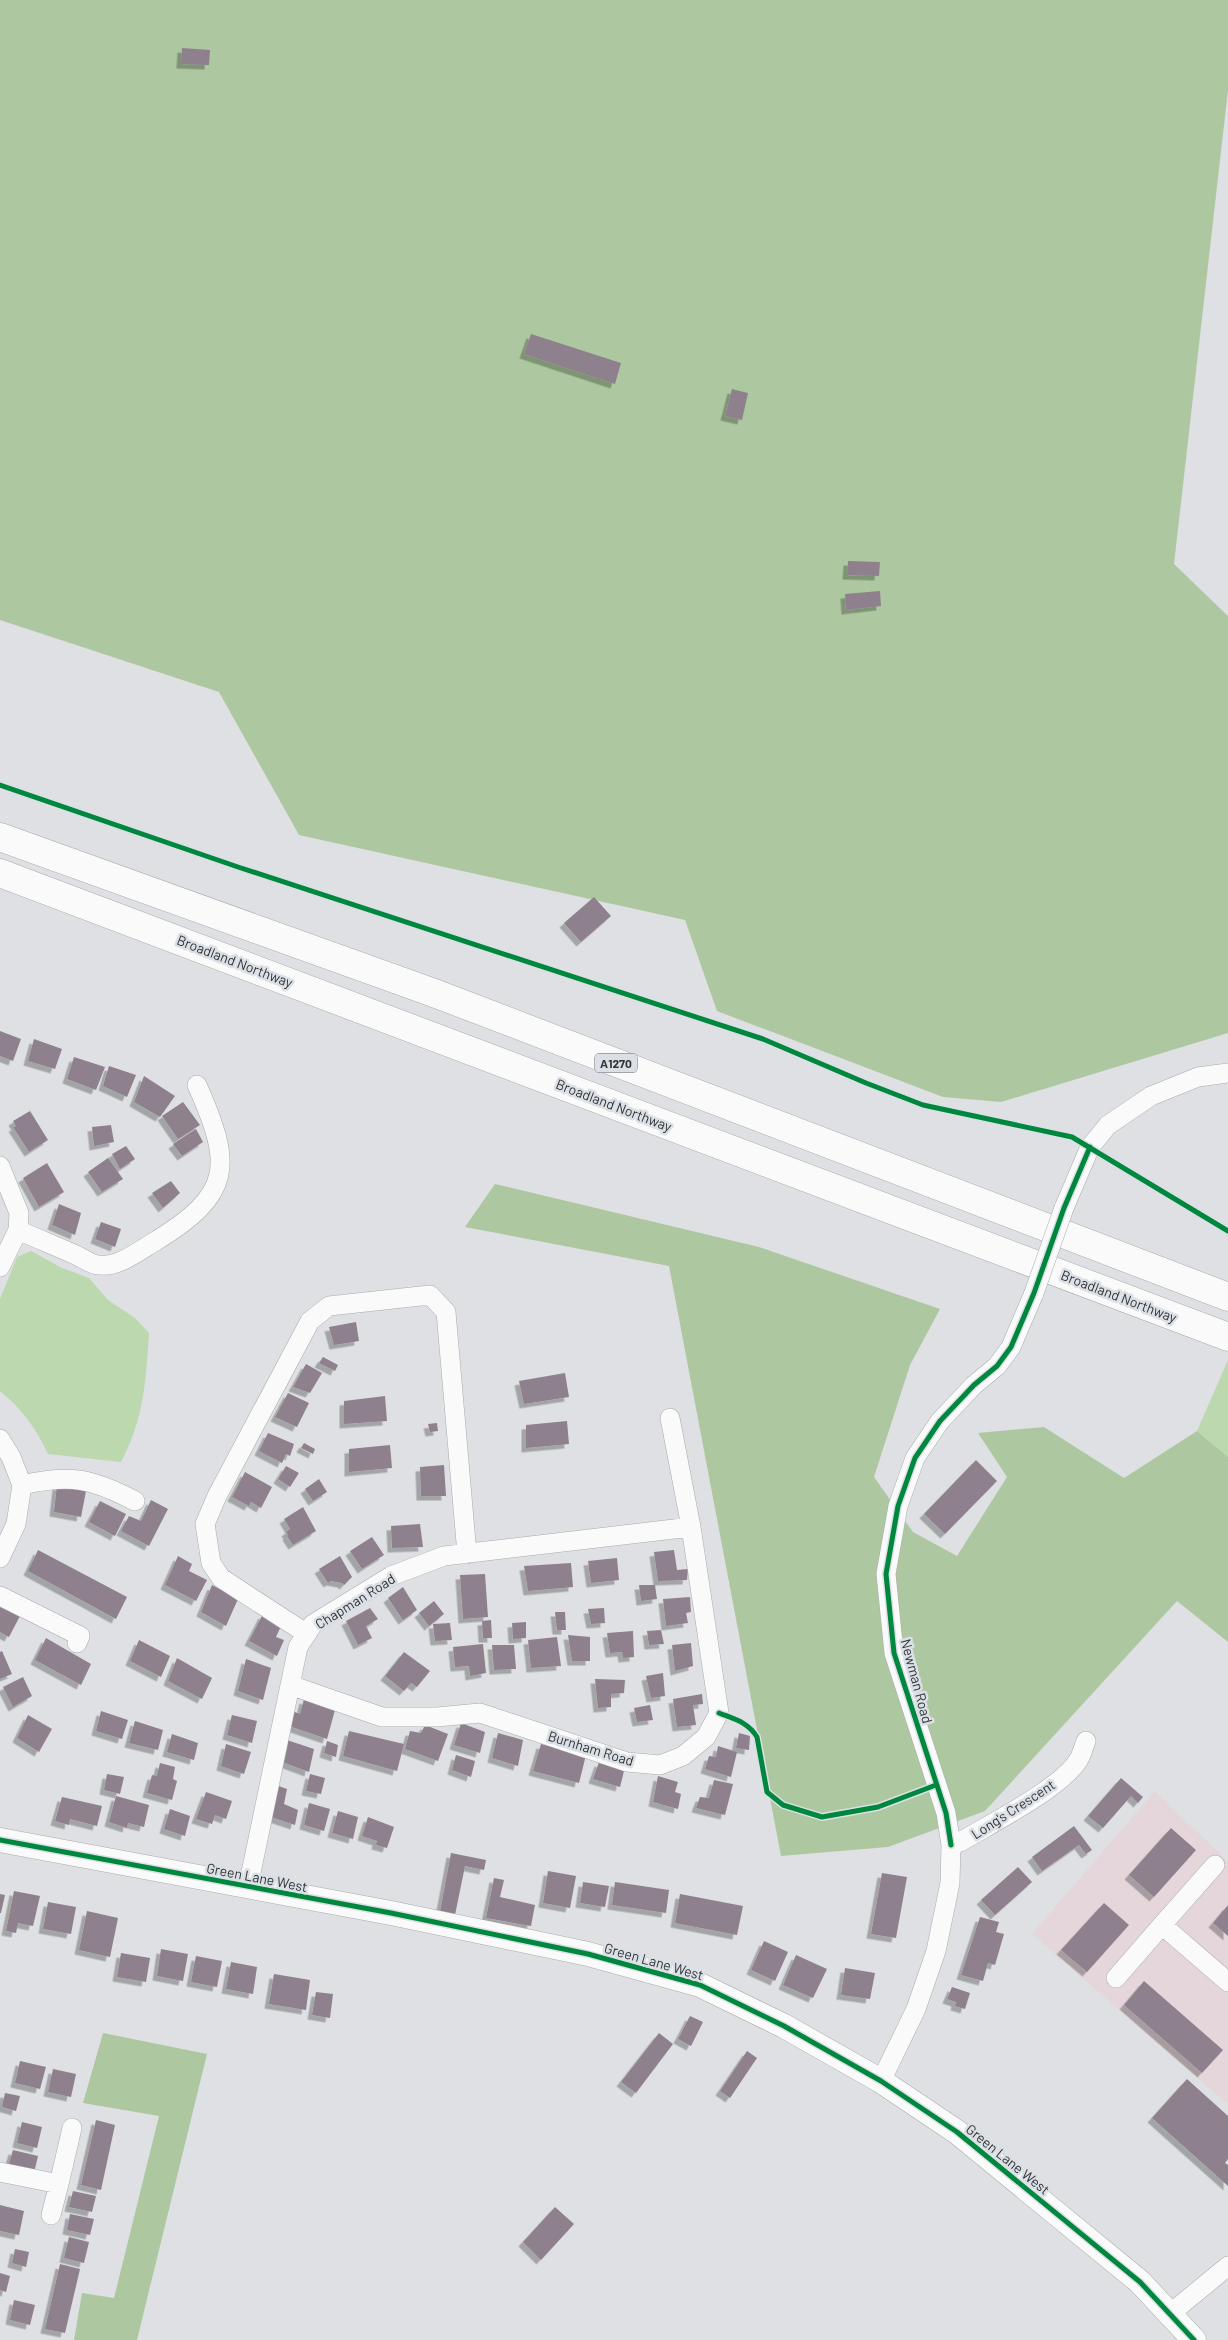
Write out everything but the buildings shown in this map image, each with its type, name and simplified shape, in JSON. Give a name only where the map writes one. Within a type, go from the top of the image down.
[{"type":"highway","name":"A1270","points":[[0,838],[434,993],[1228,1297]]},
{"type":"highway","name":"Broadland Northway","points":[[0,873],[1228,1337]]},
{"type":"street","name":"Newman Road","points":[[881,2081],[916,2009],[936,1951],[950,1883],[951,1845],[946,1813],[894,1653],[886,1574],[898,1506],[916,1458],[940,1421],[974,1385],[997,1366],[1011,1347],[1034,1293],[1064,1208],[1090,1148],[1108,1125],[1151,1096],[1198,1077],[1228,1073]]},
{"type":"street","points":[[18,1230],[99,1266],[124,1261],[166,1235],[200,1209],[213,1192],[221,1168],[220,1147],[213,1122],[197,1085]]},
{"type":"street","points":[[0,1166],[19,1213],[18,1230],[0,1267]]},
{"type":"street","points":[[307,1634],[221,1578],[211,1563],[205,1524],[217,1496],[310,1321],[329,1306],[430,1295],[446,1312],[468,1554]]},
{"type":"street","name":"Burnham Road","points":[[290,1685],[382,1717],[480,1713],[627,1762],[660,1765],[683,1756],[706,1737],[719,1713],[691,1526],[670,1418]]},
{"type":"street","points":[[0,1439],[11,1457],[22,1485],[16,1524],[0,1558]]},
{"type":"street","points":[[22,1485],[46,1480],[71,1478],[90,1482],[135,1501]]},
{"type":"street","name":"Chapman Road","points":[[248,1887],[298,1647],[313,1624],[391,1576],[444,1556],[691,1526]]},
{"type":"street","points":[[0,1596],[80,1636],[77,1643]]},
{"type":"street","name":"Long's Crescent","points":[[951,1845],[960,1842],[1032,1800],[1064,1776],[1079,1759],[1086,1741]]},
{"type":"street","name":"Green Lane West","points":[[0,1840],[391,1913],[588,1954],[700,1984],[784,2026],[881,2081],[957,2132],[1140,2282],[1194,2340]]},
{"type":"street","points":[[1116,1978],[1215,1865]]},
{"type":"street","points":[[1162,1925],[1228,1982]]},
{"type":"street","points":[[52,2215],[72,2128]]},
{"type":"street","points":[[0,2172],[59,2184]]},
{"type":"street","points":[[1171,2314],[1228,2266]]},
{"type":"shaded area","points":[[1155,1791],[1228,1862],[1228,2104],[1032,1934]]},
{"type":"green space","points":[[0,0],[1228,0],[1228,90],[1174,564],[1228,616],[1228,1033],[1001,1102],[943,1097],[717,1011],[685,920],[299,835],[219,692],[0,620]]},
{"type":"green space","points":[[495,1184],[759,1247],[940,1309],[910,1365],[874,1477],[913,1532],[957,1556],[1007,1477],[978,1433],[1044,1427],[1124,1478],[1197,1431],[1228,1457],[1228,1642],[1177,1601],[985,1811],[888,1847],[781,1856],[669,1266],[465,1227]]},
{"type":"green space","points":[[31,1251],[62,1268],[89,1278],[108,1300],[135,1318],[149,1333],[147,1367],[139,1415],[129,1446],[121,1462],[48,1454],[28,1420],[0,1391],[0,1299],[17,1257]]},
{"type":"green space","points":[[1228,1360],[1228,1457],[1197,1431]]},
{"type":"green space","points":[[103,2033],[207,2054],[137,2340],[74,2340],[82,2293],[114,2298],[159,2116],[83,2103]]},
{"type":"cycle path","points":[[0,785],[238,867],[763,1039],[923,1105],[1072,1137],[1228,1231]]},
{"type":"cycle path","points":[[951,1845],[946,1813],[894,1653],[886,1574],[898,1506],[915,1458],[940,1421],[974,1385],[997,1366],[1011,1347],[1034,1293],[1064,1208],[1090,1147]]},
{"type":"cycle path","points":[[719,1713],[745,1724],[757,1737],[767,1792],[783,1805],[822,1817],[878,1807],[936,1785]]},
{"type":"cycle path","points":[[0,1840],[391,1913],[588,1954],[700,1985],[784,2026],[881,2081],[957,2132],[1140,2282],[1194,2340]]}]
